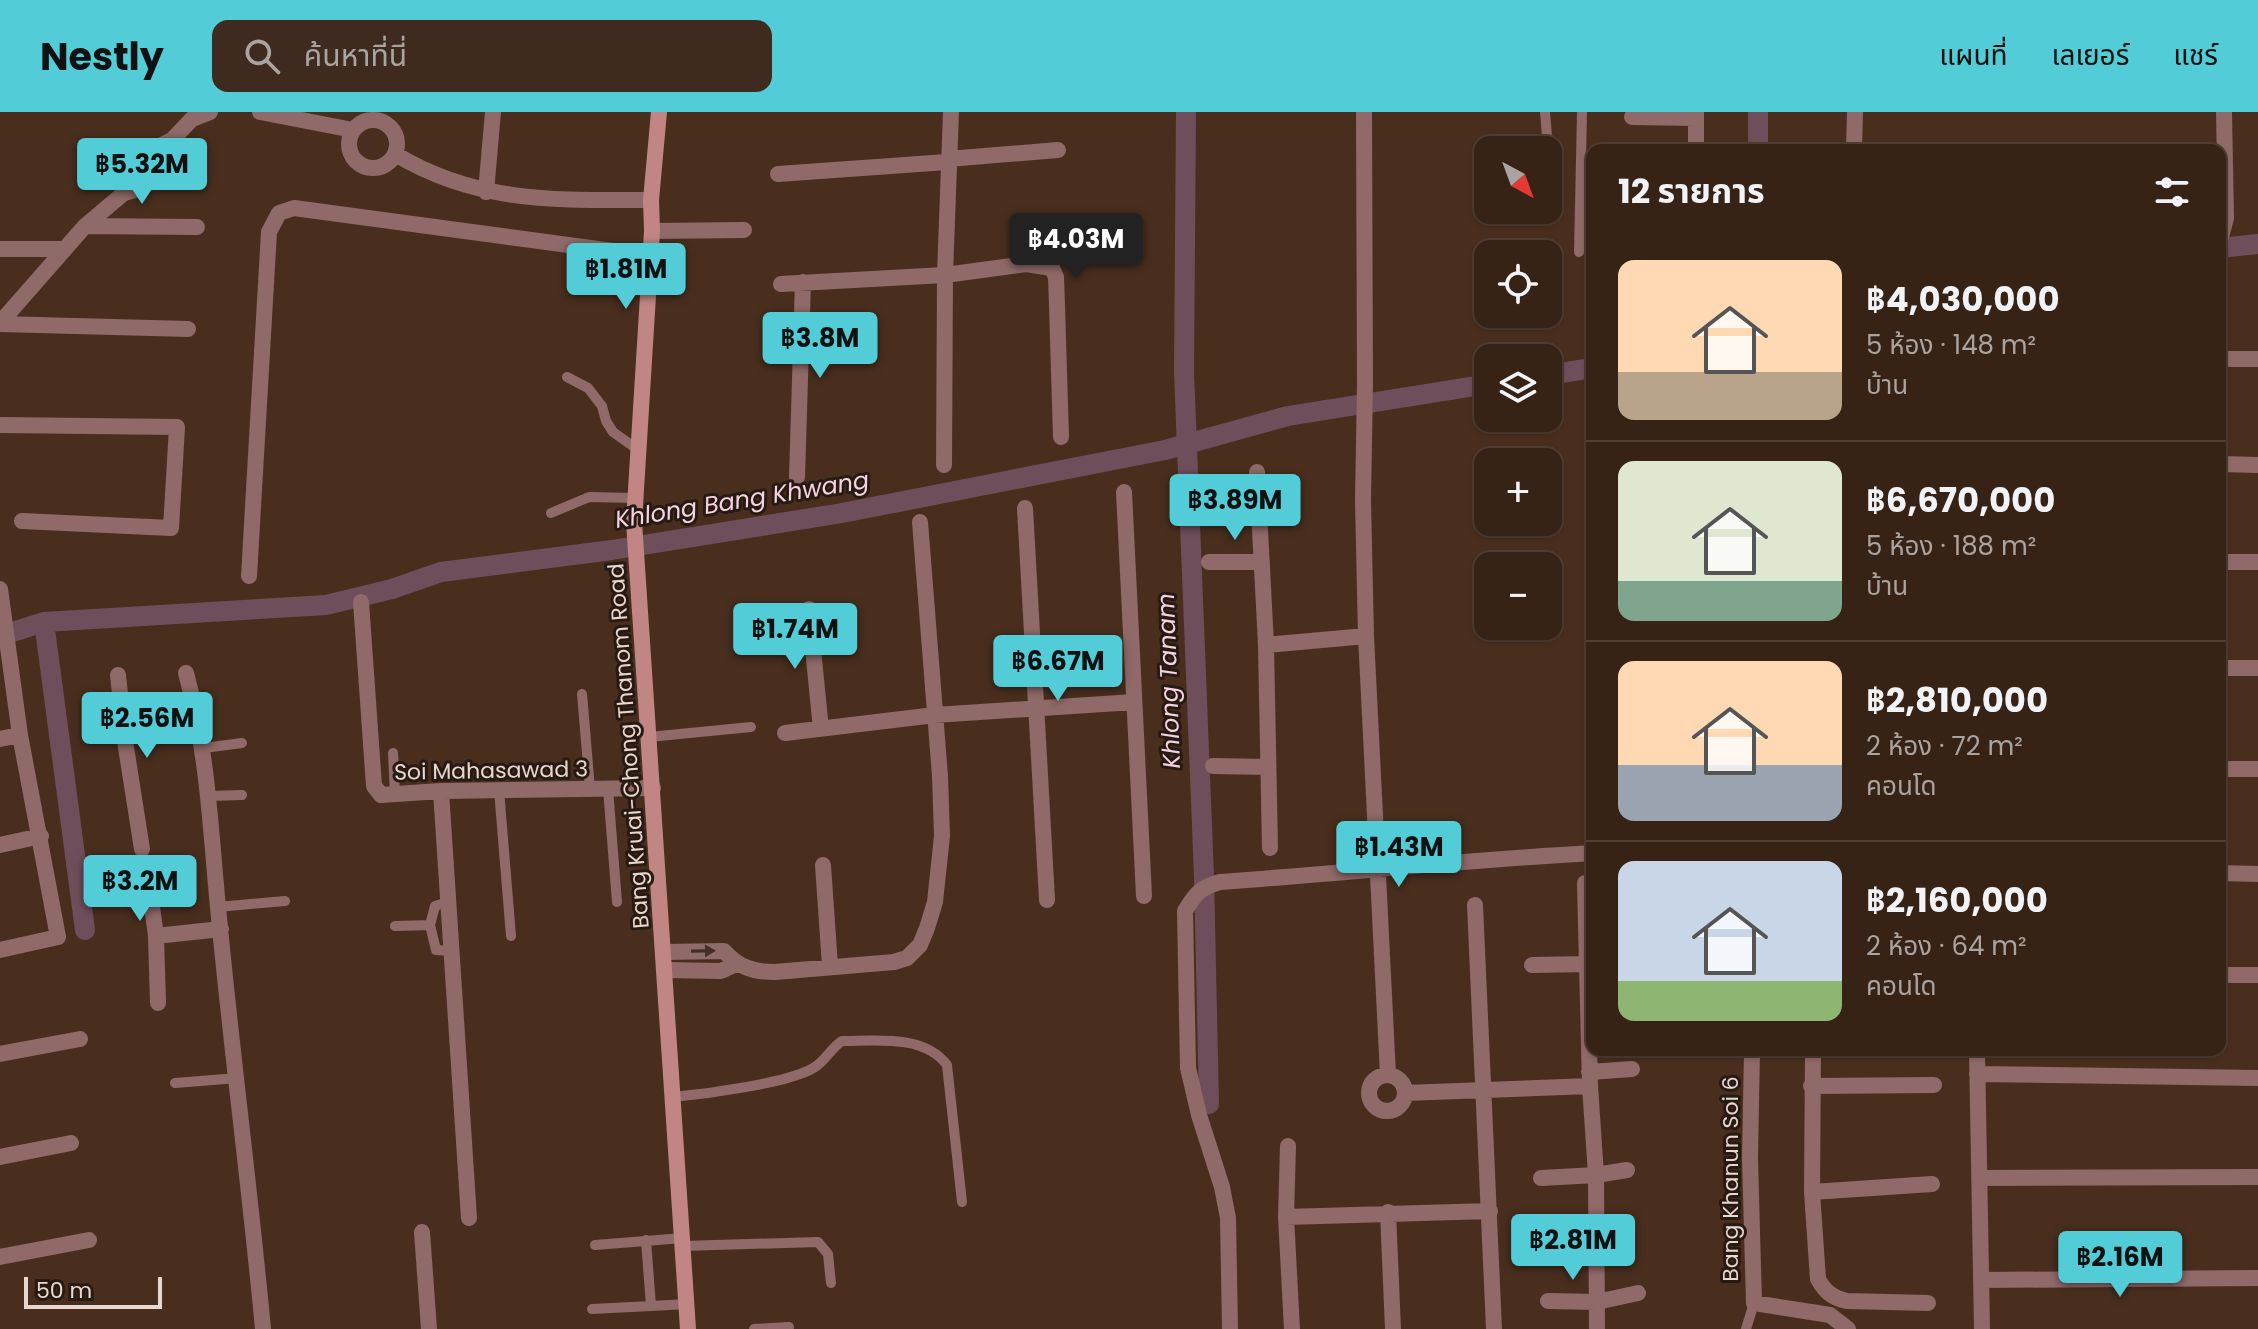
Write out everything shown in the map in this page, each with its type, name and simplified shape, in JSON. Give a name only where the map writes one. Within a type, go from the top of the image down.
[{"type":"street","points":[[0,323],[85,226],[124,193],[126,174],[152,150],[172,140],[192,119],[210,112]]},
{"type":"street","points":[[263,112],[353,130]]},
{"type":"street","points":[[486,192],[493,112]]},
{"type":"street","name":"Bang Kruai-Chong Thanom Road","points":[[659,112],[651,200],[652,231],[634,506],[688,1329]]},
{"type":"street","points":[[944,465],[947,161],[951,112]]},
{"type":"street","points":[[1364,112],[1363,501],[1366,636],[1388,1075]]},
{"type":"street","points":[[1854,144],[1855,112]]},
{"type":"street","points":[[2224,112],[2225,144]]},
{"type":"street","points":[[1632,117],[1696,115],[1696,144]]},
{"type":"street","points":[[366,121],[388,125],[396,138],[395,154],[376,168],[361,165],[350,153],[353,130],[366,121]]},
{"type":"street","points":[[778,174],[1058,150]]},
{"type":"street","points":[[395,154],[422,170],[486,192],[560,199],[651,200]]},
{"type":"street","points":[[249,576],[269,232],[279,213],[294,208],[650,256]]},
{"type":"street","points":[[85,226],[197,227]]},
{"type":"street","points":[[652,231],[744,230]]},
{"type":"street","points":[[0,249],[64,249]]},
{"type":"street","points":[[781,284],[945,275],[1026,264],[1052,268],[1056,292],[1061,437]]},
{"type":"street","points":[[797,477],[803,282]]},
{"type":"street","points":[[0,323],[188,329]]},
{"type":"street","points":[[2226,359],[2258,359]]},
{"type":"street","points":[[0,425],[177,427],[171,528],[22,521]]},
{"type":"street","points":[[2226,464],[2258,465]]},
{"type":"street","points":[[1257,472],[1266,645],[1270,848]]},
{"type":"street","points":[[1124,492],[1144,896]]},
{"type":"street","points":[[1025,508],[1047,900]]},
{"type":"street","points":[[664,952],[724,951],[736,964],[761,972],[894,962],[907,958],[920,945],[935,902],[942,836],[920,522]]},
{"type":"street","points":[[1209,562],[1262,562]]},
{"type":"street","points":[[2226,562],[2258,562]]},
{"type":"street","points":[[0,589],[20,726],[58,937],[0,950]]},
{"type":"street","name":"Soi Mahasawad 3","points":[[361,602],[374,786],[381,795],[441,791],[653,788]]},
{"type":"street","points":[[809,609],[821,729]]},
{"type":"street","points":[[1266,645],[1366,636]]},
{"type":"street","points":[[2226,668],[2258,668]]},
{"type":"street","points":[[186,673],[204,748],[210,796],[218,907],[263,1329]]},
{"type":"street","points":[[118,675],[126,753],[156,936],[158,1003]]},
{"type":"street","points":[[785,733],[935,715],[1134,702]]},
{"type":"street","points":[[0,739],[20,726]]},
{"type":"street","points":[[1213,766],[1268,767]]},
{"type":"street","points":[[2226,769],[2258,769]]},
{"type":"street","points":[[441,791],[469,1218]]},
{"type":"street","points":[[0,845],[41,836]]},
{"type":"street","points":[[1230,1329],[1228,1218],[1188,1068],[1185,911],[1202,887],[1220,882],[1586,853]]},
{"type":"street","points":[[823,865],[830,966]]},
{"type":"street","points":[[2226,873],[2258,874]]},
{"type":"street","points":[[1585,883],[1586,924]]},
{"type":"street","points":[[1475,905],[1494,1329]]},
{"type":"street","points":[[156,936],[221,929]]},
{"type":"street","points":[[665,970],[721,971],[736,964]]},
{"type":"street","points":[[1532,965],[1586,964]]},
{"type":"street","points":[[2226,975],[2258,975]]},
{"type":"street","points":[[0,1054],[80,1039]]},
{"type":"street","points":[[1589,1056],[1596,1175],[1597,1329]]},
{"type":"street","name":"Bang Khanun Soi 6","points":[[1752,1056],[1750,1158],[1754,1303],[1830,1315],[1848,1329]]},
{"type":"street","points":[[1813,1056],[1812,1192],[1816,1269],[1824,1290],[1836,1299],[1847,1301],[1928,1303]]},
{"type":"street","points":[[1977,1056],[1982,1329]]},
{"type":"street","points":[[1405,1093],[1482,1092],[1590,1079],[1632,1069]]},
{"type":"street","points":[[1977,1074],[2258,1078]]},
{"type":"street","points":[[1388,1075],[1400,1081],[1405,1093],[1404,1100],[1387,1111],[1371,1100],[1371,1086],[1381,1076],[1388,1075]]},
{"type":"street","points":[[1811,1086],[1934,1085]]},
{"type":"street","points":[[0,1157],[71,1143]]},
{"type":"street","points":[[1288,1146],[1286,1217],[1292,1329]]},
{"type":"street","points":[[1541,1178],[1627,1170]]},
{"type":"street","points":[[1980,1178],[2258,1177]]},
{"type":"street","points":[[1812,1192],[1932,1184]]},
{"type":"street","points":[[1286,1217],[1490,1211]]},
{"type":"street","points":[[1388,1212],[1393,1329]]},
{"type":"street","points":[[422,1232],[429,1329]]},
{"type":"street","points":[[0,1257],[89,1240]]},
{"type":"street","points":[[1981,1280],[2258,1278]]},
{"type":"street","points":[[1548,1301],[1597,1302],[1638,1293]]},
{"type":"lane","points":[[1545,112],[1547,136]]},
{"type":"lane","points":[[1579,252],[1582,112]]},
{"type":"lane","points":[[567,377],[588,388],[602,406],[613,432],[637,449]]},
{"type":"lane","points":[[551,513],[589,497],[608,496],[634,506]]},
{"type":"lane","points":[[582,694],[590,789]]},
{"type":"lane","points":[[649,737],[751,727]]},
{"type":"lane","points":[[204,748],[242,743]]},
{"type":"lane","points":[[393,753],[395,794]]},
{"type":"lane","points":[[608,789],[617,902]]},
{"type":"lane","points":[[499,790],[511,936]]},
{"type":"lane","points":[[210,796],[242,795]]},
{"type":"lane","points":[[218,907],[285,901]]},
{"type":"lane","points":[[448,902],[435,906],[430,925],[436,950],[452,951]]},
{"type":"lane","points":[[395,926],[430,925]]},
{"type":"lane","points":[[673,1097],[712,1093],[793,1077],[818,1066],[842,1041],[894,1040],[928,1049],[939,1054],[947,1065],[962,1202]]},
{"type":"lane","points":[[175,1083],[238,1078]]},
{"type":"lane","points":[[646,1240],[651,1306]]},
{"type":"lane","points":[[595,1245],[646,1240],[818,1242],[828,1254],[831,1283]]},
{"type":"lane","points":[[1746,1329],[1754,1303]]},
{"type":"lane","points":[[592,1309],[687,1304]]},
{"type":"lane","points":[[754,1329],[789,1327]]},
{"type":"waterway","name":"Khlong Tanam","points":[[1186,112],[1184,372],[1204,877],[1209,1104]]},
{"type":"waterway","points":[[1758,112],[1758,144]]},
{"type":"waterway","name":"Khlong Bang Khwang","points":[[2226,247],[2258,244]]},
{"type":"waterway","name":"Khlong Bang Khwang","points":[[1562,373],[1586,369]]},
{"type":"waterway","name":"Khlong Bang Khwang","points":[[0,636],[44,622],[326,605],[392,589],[441,572],[612,550],[842,513],[1165,450],[1288,416],[1474,386]]},
{"type":"waterway","points":[[44,622],[85,930]]}]
